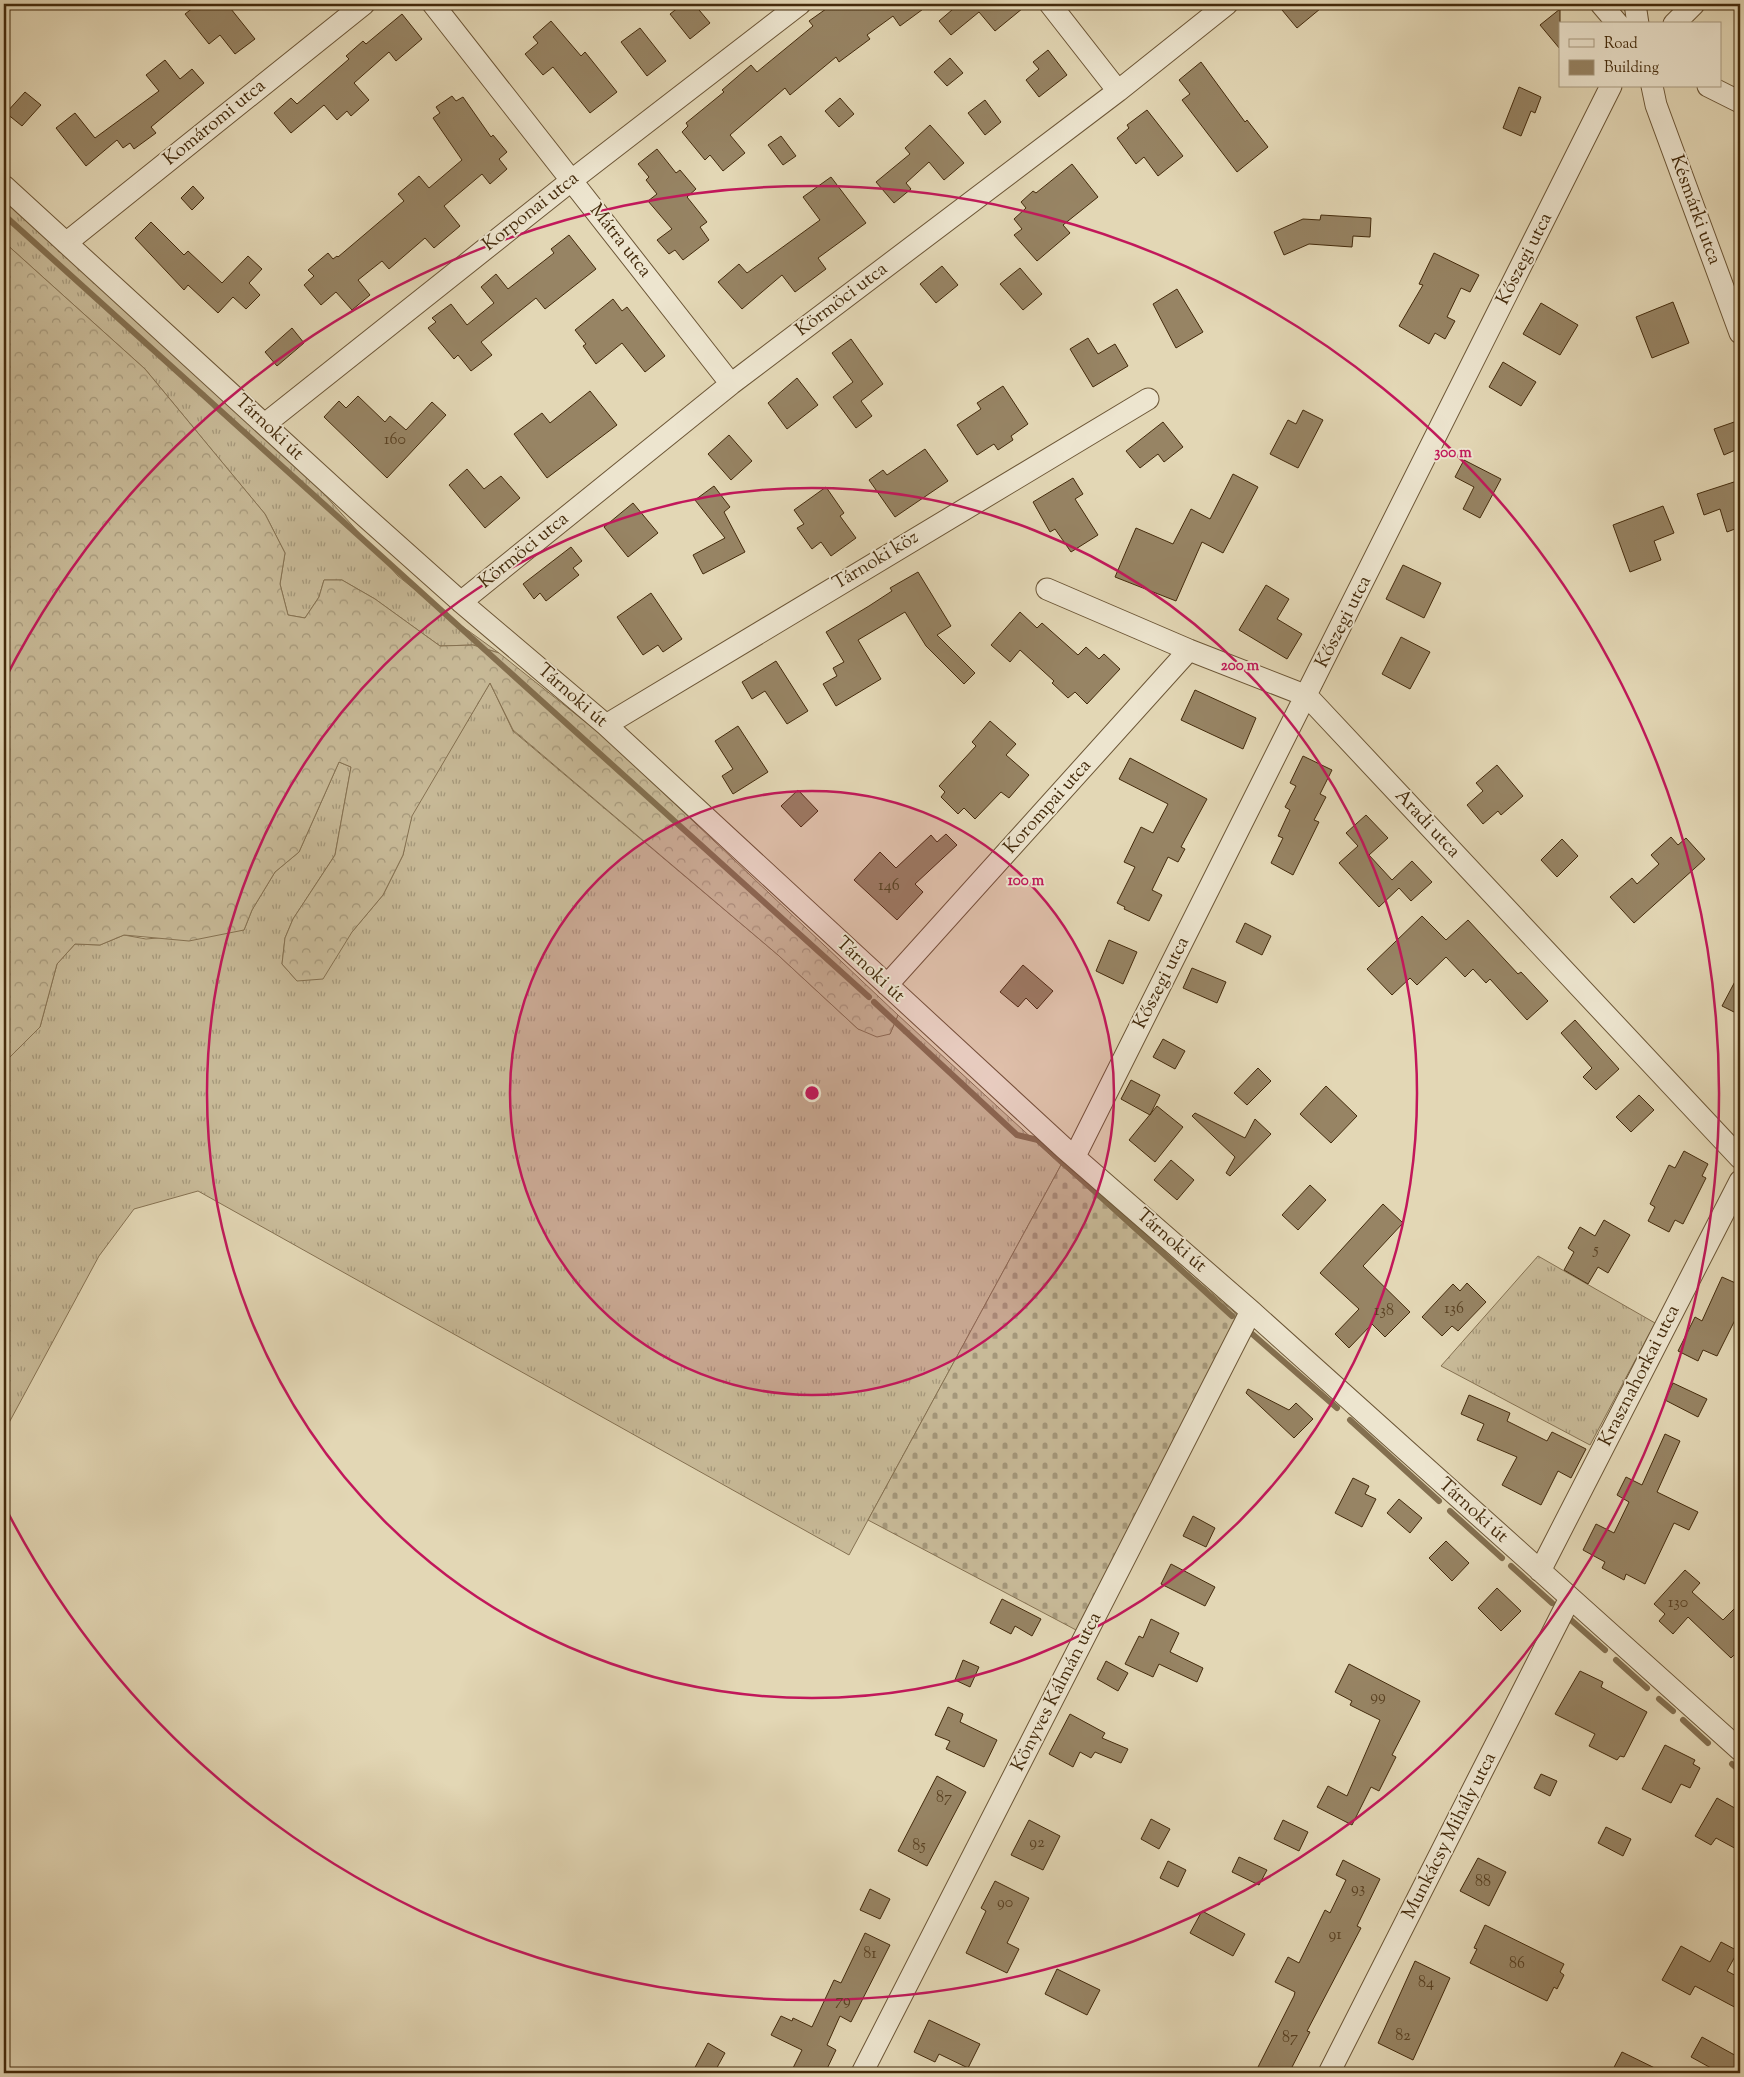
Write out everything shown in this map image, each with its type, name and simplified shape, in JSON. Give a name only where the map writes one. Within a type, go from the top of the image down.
[{"type":"street","name":"Komáromi utca","points":[[66,243],[364,4]]},
{"type":"street","name":"Mátra utca","points":[[433,4],[731,384]]},
{"type":"street","name":"Korponai utca","points":[[265,424],[572,180],[800,4]]},
{"type":"street","points":[[1050,4],[1118,91]]},
{"type":"street","name":"Körmöci utca","points":[[461,602],[731,384],[1118,91],[1227,4]]},
{"type":"street","points":[[1601,4],[1616,22]]},
{"type":"street","points":[[1635,4],[1638,22]]},
{"type":"street","points":[[1676,22],[1694,4]]},
{"type":"street","name":"Kőszegi utca","points":[[1074,1156],[1307,696],[1610,88]]},
{"type":"street","name":"Késmárki utca","points":[[1652,88],[1656,105],[1740,333]]},
{"type":"street","points":[[1712,88],[1740,102]]},
{"type":"street","name":"Tárnoki út","points":[[4,186],[461,602],[606,725],[1074,1156],[1740,1750]]},
{"type":"street","name":"Tárnoki köz","points":[[606,725],[1148,399]]},
{"type":"street","name":"Aradi utca","points":[[1047,588],[1189,650],[1307,696],[1740,1158]]},
{"type":"street","name":"Korompai utca","points":[[887,985],[1189,650]]},
{"type":"street","name":"Krasznahorkai utca","points":[[1540,1571],[1740,1181]]},
{"type":"street","name":"Könyves Kálmán utca","points":[[862,2073],[1251,1312]]},
{"type":"street","name":"Munkácsy Mihály utca","points":[[1329,2073],[1570,1598]]},
{"type":"green space","points":[[4,187],[295,462],[398,576],[499,653],[473,645],[440,646],[375,599],[342,580],[324,580],[319,597],[305,618],[288,615],[280,584],[285,553],[265,514],[145,369],[4,242]]},
{"type":"green space","points":[[4,242],[145,369],[265,514],[285,553],[280,584],[288,615],[305,618],[319,597],[324,580],[342,580],[375,599],[440,646],[473,645],[499,653],[603,736],[898,1015],[890,1034],[877,1037],[858,1029],[778,955],[513,730],[490,683],[412,816],[403,855],[383,895],[352,932],[323,979],[297,981],[282,964],[285,938],[293,919],[335,855],[351,767],[339,762],[299,852],[275,872],[252,910],[244,930],[189,941],[124,935],[100,945],[75,944],[57,964],[40,1027],[4,1063],[4,750],[9,745],[4,745]]},
{"type":"green space","points":[[490,683],[513,731],[778,955],[858,1029],[890,1034],[898,1015],[1061,1165],[849,1555],[198,1191],[134,1209],[99,1256],[4,1432],[4,1063],[40,1027],[57,964],[75,944],[100,945],[124,935],[146,939],[244,930],[252,910],[275,872],[299,852],[339,762],[351,767],[335,855],[293,919],[285,938],[282,964],[297,981],[352,932],[383,895],[403,855],[411,816]]},
{"type":"green space","points":[[1061,1165],[1240,1317],[1076,1630],[868,1520]]},
{"type":"green space","points":[[1538,1256],[1655,1323],[1590,1445],[1441,1366]]},
{"type":"building","points":[[198,4],[227,4],[255,39],[235,54],[220,35],[209,44],[185,14]]},
{"type":"building","points":[[683,4],[694,4],[710,23],[690,39],[670,14]]},
{"type":"building","points":[[833,4],[930,4],[900,26],[893,16],[867,35],[870,39],[839,62],[836,57],[790,95],[785,88],[730,135],[745,153],[723,171],[710,155],[705,160],[682,132],[688,126],[686,123],[724,92],[722,90],[751,65],[757,72],[813,26],[809,21]]},
{"type":"building","points":[[959,4],[1028,4],[995,31],[979,12],[951,35],[939,21]]},
{"type":"building","points":[[1277,4],[1326,4],[1297,28]]},
{"type":"building","points":[[1560,9],[1559,48],[1540,25]]},
{"type":"building","points":[[402,14],[422,39],[396,61],[389,52],[354,83],[369,100],[351,116],[347,111],[337,120],[324,105],[291,133],[274,113],[291,98],[297,104],[349,59],[346,56],[363,41],[366,44]]},
{"type":"building","points":[[551,21],[581,56],[585,52],[617,92],[590,113],[553,67],[543,75],[525,54],[538,43],[533,37]]},
{"type":"building","points":[[640,28],[666,61],[647,76],[621,42]]},
{"type":"building","points":[[1048,50],[1067,75],[1039,97],[1026,80],[1039,69],[1033,62]]},
{"type":"building","points":[[950,58],[963,73],[947,86],[934,72]]},
{"type":"building","points":[[165,60],[180,79],[192,69],[204,83],[151,127],[156,133],[134,149],[130,143],[123,148],[117,140],[86,166],[56,128],[75,113],[95,138],[159,91],[146,75]]},
{"type":"building","points":[[1201,62],[1245,122],[1247,120],[1268,147],[1237,172],[1182,100],[1190,94],[1179,80]]},
{"type":"building","points":[[1519,87],[1541,97],[1535,113],[1531,111],[1521,136],[1503,128]]},
{"type":"building","points":[[25,92],[41,105],[22,126],[6,113]]},
{"type":"building","points":[[452,96],[456,101],[463,97],[491,137],[493,135],[507,152],[499,159],[507,169],[490,184],[482,174],[444,206],[460,226],[434,248],[425,238],[389,269],[382,261],[358,280],[370,295],[352,310],[336,292],[321,305],[304,285],[314,276],[308,270],[328,253],[333,259],[338,257],[404,201],[398,194],[419,176],[429,188],[462,160],[433,118],[440,113],[436,107]]},
{"type":"building","points":[[840,98],[854,114],[839,127],[825,111]]},
{"type":"building","points":[[985,100],[1001,122],[985,135],[968,113]]},
{"type":"building","points":[[1147,110],[1183,156],[1158,176],[1144,157],[1136,164],[1117,138],[1129,128],[1127,125]]},
{"type":"building","points":[[930,125],[964,163],[944,180],[929,162],[906,183],[911,189],[894,203],[876,182],[910,154],[905,148]]},
{"type":"building","points":[[781,136],[796,156],[783,165],[768,145]]},
{"type":"building","points":[[657,149],[676,173],[680,170],[696,189],[687,197],[707,222],[700,227],[709,240],[683,260],[675,250],[669,254],[657,240],[672,229],[648,201],[657,194],[646,180],[649,177],[638,164]]},
{"type":"building","points":[[1072,164],[1098,197],[1063,225],[1070,233],[1037,261],[1014,235],[1022,229],[1014,219],[1026,208],[1021,202],[1033,191],[1036,193]]},
{"type":"building","points":[[831,177],[866,223],[818,258],[826,269],[795,292],[782,275],[742,309],[718,282],[739,264],[747,273],[820,220],[803,197]]},
{"type":"building","points":[[193,186],[204,198],[192,210],[181,198]]},
{"type":"building","points":[[1321,215],[1371,218],[1370,237],[1353,236],[1352,247],[1309,244],[1284,255],[1274,232],[1303,219],[1320,220]]},
{"type":"building","points":[[151,222],[184,255],[188,251],[222,283],[248,256],[262,269],[249,283],[260,295],[246,309],[233,297],[218,313],[188,285],[184,290],[135,238]]},
{"type":"building","points":[[569,235],[596,269],[545,309],[536,298],[481,342],[492,355],[471,371],[458,355],[454,359],[428,328],[436,322],[432,318],[451,304],[467,325],[494,303],[481,287],[496,274],[508,289],[554,253],[551,249]]},
{"type":"building","points":[[1434,253],[1479,275],[1470,292],[1461,288],[1447,317],[1455,321],[1445,339],[1435,333],[1429,344],[1399,326],[1423,285],[1419,284]]},
{"type":"building","points":[[942,266],[958,285],[936,303],[920,284]]},
{"type":"building","points":[[1020,268],[1042,294],[1023,310],[1000,284]]},
{"type":"building","points":[[1177,289],[1203,332],[1176,348],[1153,304]]},
{"type":"building","points":[[613,299],[622,311],[627,307],[665,356],[645,372],[622,343],[596,364],[583,346],[586,344],[575,330]]},
{"type":"building","points":[[1673,302],[1689,343],[1652,358],[1636,317]]},
{"type":"building","points":[[1541,303],[1578,325],[1560,355],[1523,334]]},
{"type":"building","points":[[292,328],[304,343],[277,366],[265,352]]},
{"type":"building","points":[[1088,338],[1098,354],[1115,344],[1128,366],[1093,387],[1070,349]]},
{"type":"building","points":[[851,339],[883,384],[861,401],[872,416],[856,428],[833,397],[853,382],[832,353]]},
{"type":"building","points":[[1503,362],[1536,382],[1521,406],[1489,387]]},
{"type":"building","points":[[797,378],[818,405],[787,429],[768,403]]},
{"type":"building","points":[[1003,386],[1028,424],[1011,436],[1013,440],[998,450],[994,444],[977,455],[957,425],[981,409],[977,403]]},
{"type":"building","points":[[590,391],[617,425],[547,478],[514,434],[542,413],[550,423]]},
{"type":"building","points":[[358,396],[385,422],[390,416],[406,430],[432,402],[446,415],[387,478],[324,417],[339,401],[346,408]]},
{"type":"building","points":[[1303,410],[1323,420],[1298,468],[1270,454],[1288,420],[1296,424]]},
{"type":"building","points":[[1740,420],[1740,448],[1724,455],[1714,429]]},
{"type":"building","points":[[1163,422],[1183,447],[1164,462],[1158,454],[1140,468],[1126,451]]},
{"type":"building","points":[[729,435],[752,461],[731,480],[708,454]]},
{"type":"building","points":[[925,449],[948,481],[895,517],[869,480],[883,470],[887,475]]},
{"type":"building","points":[[1464,460],[1501,479],[1480,518],[1463,509],[1474,487],[1455,477]]},
{"type":"building","points":[[467,469],[484,489],[501,476],[520,498],[485,528],[449,485]]},
{"type":"building","points":[[1233,474],[1258,487],[1223,553],[1202,542],[1176,601],[1115,577],[1136,528],[1173,544],[1191,509],[1210,519]]},
{"type":"building","points":[[1073,478],[1083,494],[1075,499],[1098,535],[1071,552],[1055,529],[1050,532],[1033,502]]},
{"type":"building","points":[[1740,480],[1740,527],[1727,532],[1720,509],[1704,515],[1697,494]]},
{"type":"building","points":[[714,486],[730,507],[724,512],[745,552],[703,574],[693,555],[725,538],[695,500]]},
{"type":"building","points":[[826,487],[844,513],[840,516],[856,538],[831,556],[821,542],[812,549],[797,528],[804,524],[794,510]]},
{"type":"building","points":[[633,503],[658,533],[628,557],[604,527]]},
{"type":"building","points":[[1663,506],[1674,533],[1654,541],[1661,560],[1630,572],[1613,525]]},
{"type":"building","points":[[571,547],[582,561],[573,568],[579,575],[546,601],[540,593],[534,599],[523,584]]},
{"type":"building","points":[[1403,565],[1441,583],[1424,618],[1386,599]]},
{"type":"building","points":[[918,572],[951,626],[937,635],[975,673],[964,684],[926,646],[905,612],[858,640],[881,679],[836,706],[823,684],[837,676],[833,668],[844,662],[826,632],[892,591],[890,588]]},
{"type":"building","points":[[1266,585],[1289,599],[1277,619],[1302,634],[1287,659],[1239,630]]},
{"type":"building","points":[[651,593],[682,639],[663,652],[658,645],[643,655],[617,617]]},
{"type":"building","points":[[1020,612],[1037,628],[1042,623],[1078,655],[1086,647],[1099,659],[1104,654],[1120,669],[1087,704],[1075,692],[1068,698],[1052,683],[1054,681],[1020,650],[1010,662],[991,645]]},
{"type":"building","points":[[1401,637],[1430,652],[1410,689],[1382,674]]},
{"type":"building","points":[[776,661],[808,711],[787,724],[765,691],[752,699],[742,682]]},
{"type":"building","points":[[1195,690],[1256,718],[1243,749],[1181,720]]},
{"type":"building","points":[[990,721],[1016,744],[1006,755],[1029,775],[1009,798],[1001,792],[975,819],[964,808],[958,814],[941,797],[945,792],[939,786],[976,746],[972,742]]},
{"type":"building","points":[[738,726],[768,772],[733,794],[722,776],[733,769],[715,741]]},
{"type":"building","points":[[1303,756],[1332,770],[1320,794],[1326,797],[1314,820],[1319,822],[1293,875],[1271,863],[1283,838],[1278,836],[1290,810],[1285,807],[1296,786],[1290,783]]},
{"type":"building","points":[[1130,758],[1207,799],[1181,847],[1185,849],[1178,862],[1168,857],[1152,890],[1162,895],[1149,921],[1124,909],[1125,907],[1117,903],[1135,867],[1124,862],[1141,827],[1153,833],[1168,804],[1119,779]]},
{"type":"building","points":[[1497,765],[1523,796],[1501,815],[1498,811],[1483,824],[1467,805],[1483,791],[1476,783]]},
{"type":"building","points":[[798,790],[818,811],[801,827],[781,806]]},
{"type":"building","points":[[1366,815],[1388,838],[1369,855],[1392,880],[1412,861],[1432,882],[1411,901],[1399,888],[1379,907],[1339,863],[1358,846],[1346,833]]},
{"type":"building","points":[[946,834],[957,845],[915,884],[923,892],[897,920],[854,880],[880,852],[896,868],[931,835],[937,842]]},
{"type":"building","points":[[1671,837],[1678,845],[1686,838],[1705,859],[1634,923],[1610,897],[1632,878],[1637,884],[1659,864],[1651,855]]},
{"type":"building","points":[[1562,839],[1578,856],[1557,877],[1541,860]]},
{"type":"building","points":[[1422,916],[1446,940],[1468,920],[1518,974],[1521,972],[1548,1001],[1527,1020],[1490,979],[1486,983],[1473,969],[1465,977],[1446,957],[1417,985],[1410,978],[1392,995],[1367,969]]},
{"type":"building","points":[[1245,923],[1271,936],[1262,955],[1236,942]]},
{"type":"building","points":[[1109,940],[1137,952],[1123,984],[1096,971]]},
{"type":"building","points":[[1023,965],[1053,991],[1037,1009],[1026,998],[1018,1007],[1000,992]]},
{"type":"building","points":[[1192,968],[1226,982],[1217,1003],[1183,988]]},
{"type":"building","points":[[1740,972],[1740,1015],[1722,1006]]},
{"type":"building","points":[[1575,1020],[1619,1069],[1596,1090],[1583,1077],[1592,1068],[1561,1033]]},
{"type":"building","points":[[1163,1039],[1185,1051],[1175,1069],[1153,1057]]},
{"type":"building","points":[[1258,1068],[1271,1081],[1247,1105],[1234,1093]]},
{"type":"building","points":[[1131,1080],[1160,1095],[1150,1115],[1121,1099]]},
{"type":"building","points":[[1326,1086],[1357,1116],[1331,1143],[1300,1114]]},
{"type":"building","points":[[1639,1095],[1654,1110],[1631,1132],[1616,1117]]},
{"type":"building","points":[[1157,1106],[1183,1127],[1155,1162],[1129,1140]]},
{"type":"building","points":[[1195,1113],[1245,1138],[1255,1119],[1271,1134],[1230,1176],[1226,1173],[1235,1157],[1192,1116]]},
{"type":"building","points":[[1684,1151],[1708,1164],[1702,1176],[1706,1178],[1683,1224],[1675,1220],[1669,1232],[1648,1221],[1655,1207],[1650,1204],[1669,1165],[1675,1168]]},
{"type":"building","points":[[1171,1160],[1194,1180],[1177,1200],[1154,1180]]},
{"type":"building","points":[[1310,1185],[1326,1200],[1298,1230],[1282,1215]]},
{"type":"building","points":[[1383,1204],[1403,1223],[1363,1266],[1410,1312],[1385,1337],[1372,1324],[1349,1348],[1335,1334],[1359,1309],[1320,1273]]},
{"type":"building","points":[[1604,1220],[1630,1235],[1608,1273],[1598,1267],[1588,1284],[1564,1270],[1574,1252],[1568,1248],[1580,1227],[1595,1236]]},
{"type":"building","points":[[1722,1277],[1740,1285],[1740,1323],[1735,1320],[1717,1356],[1703,1350],[1698,1361],[1678,1351],[1695,1317],[1702,1321]]},
{"type":"building","points":[[1467,1283],[1486,1302],[1458,1331],[1452,1326],[1442,1336],[1422,1317],[1453,1284],[1460,1291]]},
{"type":"building","points":[[1673,1383],[1707,1399],[1698,1417],[1665,1400]]},
{"type":"building","points":[[1248,1389],[1289,1410],[1296,1403],[1313,1419],[1294,1438],[1246,1393]]},
{"type":"building","points":[[1469,1395],[1510,1413],[1507,1421],[1547,1441],[1552,1432],[1586,1449],[1571,1478],[1558,1471],[1541,1505],[1502,1485],[1517,1457],[1477,1440],[1484,1424],[1461,1414]]},
{"type":"building","points":[[1665,1434],[1680,1441],[1657,1492],[1698,1512],[1689,1530],[1674,1523],[1645,1584],[1626,1574],[1624,1580],[1602,1568],[1605,1562],[1583,1550],[1596,1524],[1614,1533],[1629,1502],[1617,1495],[1626,1477],[1642,1485]]},
{"type":"building","points":[[1353,1478],[1369,1486],[1365,1494],[1376,1499],[1362,1527],[1335,1513]]},
{"type":"building","points":[[1399,1499],[1422,1518],[1410,1533],[1387,1513]]},
{"type":"building","points":[[1193,1516],[1215,1528],[1206,1547],[1183,1536]]},
{"type":"building","points":[[1446,1541],[1469,1563],[1452,1581],[1429,1558]]},
{"type":"building","points":[[1171,1564],[1215,1587],[1205,1606],[1161,1584]]},
{"type":"building","points":[[1685,1570],[1700,1583],[1692,1592],[1723,1620],[1740,1603],[1740,1649],[1731,1658],[1688,1617],[1673,1634],[1659,1621],[1665,1614],[1654,1604]]},
{"type":"building","points":[[1497,1588],[1521,1611],[1501,1631],[1478,1608]]},
{"type":"building","points":[[1002,1599],[1041,1619],[1032,1636],[1015,1626],[1011,1634],[990,1623]]},
{"type":"building","points":[[1151,1619],[1179,1633],[1170,1652],[1203,1668],[1197,1682],[1159,1664],[1153,1677],[1125,1664],[1139,1636],[1143,1638]]},
{"type":"building","points":[[963,1660],[979,1667],[970,1687],[955,1680]]},
{"type":"building","points":[[1106,1661],[1128,1673],[1118,1691],[1097,1679]]},
{"type":"building","points":[[1349,1664],[1420,1701],[1392,1755],[1396,1757],[1379,1791],[1371,1787],[1352,1825],[1317,1807],[1328,1786],[1347,1796],[1380,1720],[1350,1705],[1352,1701],[1335,1692]]},
{"type":"building","points":[[1580,1671],[1603,1682],[1601,1687],[1647,1712],[1624,1757],[1620,1756],[1617,1760],[1589,1746],[1595,1734],[1555,1714]]},
{"type":"building","points":[[948,1707],[963,1714],[960,1722],[997,1740],[984,1767],[946,1749],[950,1741],[935,1735]]},
{"type":"building","points":[[1070,1714],[1105,1733],[1102,1738],[1128,1749],[1121,1763],[1095,1752],[1091,1758],[1080,1752],[1073,1767],[1049,1754]]},
{"type":"building","points":[[1665,1745],[1695,1760],[1693,1764],[1700,1768],[1690,1788],[1681,1784],[1671,1803],[1642,1789]]},
{"type":"building","points":[[1541,1774],[1557,1781],[1550,1796],[1534,1788]]},
{"type":"building","points":[[937,1776],[966,1792],[927,1866],[898,1851]]},
{"type":"building","points":[[1717,1798],[1740,1811],[1740,1851],[1716,1838],[1711,1845],[1695,1836]]},
{"type":"building","points":[[1151,1819],[1170,1829],[1159,1849],[1141,1839]]},
{"type":"building","points":[[1029,1820],[1060,1836],[1043,1870],[1011,1855]]},
{"type":"building","points":[[1283,1820],[1308,1832],[1299,1851],[1274,1839]]},
{"type":"building","points":[[1606,1827],[1631,1839],[1623,1856],[1598,1843]]},
{"type":"building","points":[[1239,1857],[1267,1870],[1259,1885],[1232,1872]]},
{"type":"building","points":[[1478,1858],[1506,1872],[1489,1906],[1460,1891]]},
{"type":"building","points":[[1343,1860],[1380,1879],[1357,1926],[1361,1928],[1307,2031],[1310,2032],[1289,2073],[1255,2073],[1295,1992],[1275,1982],[1288,1957],[1299,1963],[1325,1910],[1330,1913],[1346,1880],[1336,1875]]},
{"type":"building","points":[[1168,1861],[1186,1870],[1178,1887],[1160,1878]]},
{"type":"building","points":[[995,1881],[1029,1898],[1007,1943],[1019,1949],[1007,1973],[966,1953],[986,1911],[981,1908]]},
{"type":"building","points":[[870,1889],[890,1899],[880,1919],[860,1910]]},
{"type":"building","points":[[1202,1911],[1245,1934],[1233,1956],[1190,1933]]},
{"type":"building","points":[[1485,1925],[1564,1964],[1560,1972],[1564,1975],[1557,1989],[1554,1987],[1547,2001],[1470,1963],[1477,1949],[1474,1948]]},
{"type":"building","points":[[865,1933],[890,1945],[851,2022],[840,2016],[827,2045],[836,2050],[825,2073],[802,2073],[793,2068],[802,2050],[771,2035],[781,2016],[792,2021],[793,2018],[812,2027],[834,1980],[841,1983]]},
{"type":"building","points":[[1721,1942],[1738,1951],[1727,1971],[1740,1978],[1740,2010],[1695,1986],[1690,1995],[1662,1980],[1681,1946],[1710,1962]]},
{"type":"building","points":[[1415,1961],[1450,1978],[1413,2060],[1378,2043]]},
{"type":"building","points":[[1057,1969],[1100,1990],[1087,2015],[1045,1994]]},
{"type":"building","points":[[929,2020],[980,2044],[968,2068],[939,2054],[935,2062],[914,2052]]},
{"type":"building","points":[[1702,2037],[1740,2058],[1740,2073],[1708,2073],[1711,2068],[1691,2057]]},
{"type":"building","points":[[708,2043],[725,2053],[714,2073],[692,2073]]},
{"type":"building","points":[[1622,2052],[1665,2073],[1611,2073]]},
{"type":"waterway","points":[[4,215],[869,997]]},
{"type":"waterway","points":[[874,1002],[1017,1135],[1038,1140],[1232,1316]]},
{"type":"waterway","points":[[1250,1332],[1337,1408]]},
{"type":"waterway","points":[[1350,1420],[1439,1501]]},
{"type":"waterway","points":[[1450,1511],[1502,1558]]},
{"type":"waterway","points":[[1511,1566],[1552,1603]]},
{"type":"waterway","points":[[1571,1620],[1605,1650]]},
{"type":"waterway","points":[[1616,1660],[1647,1688]]},
{"type":"waterway","points":[[1659,1699],[1673,1711]]},
{"type":"waterway","points":[[1683,1720],[1708,1743]]},
{"type":"waterway","points":[[1732,1764],[1740,1771]]}]
